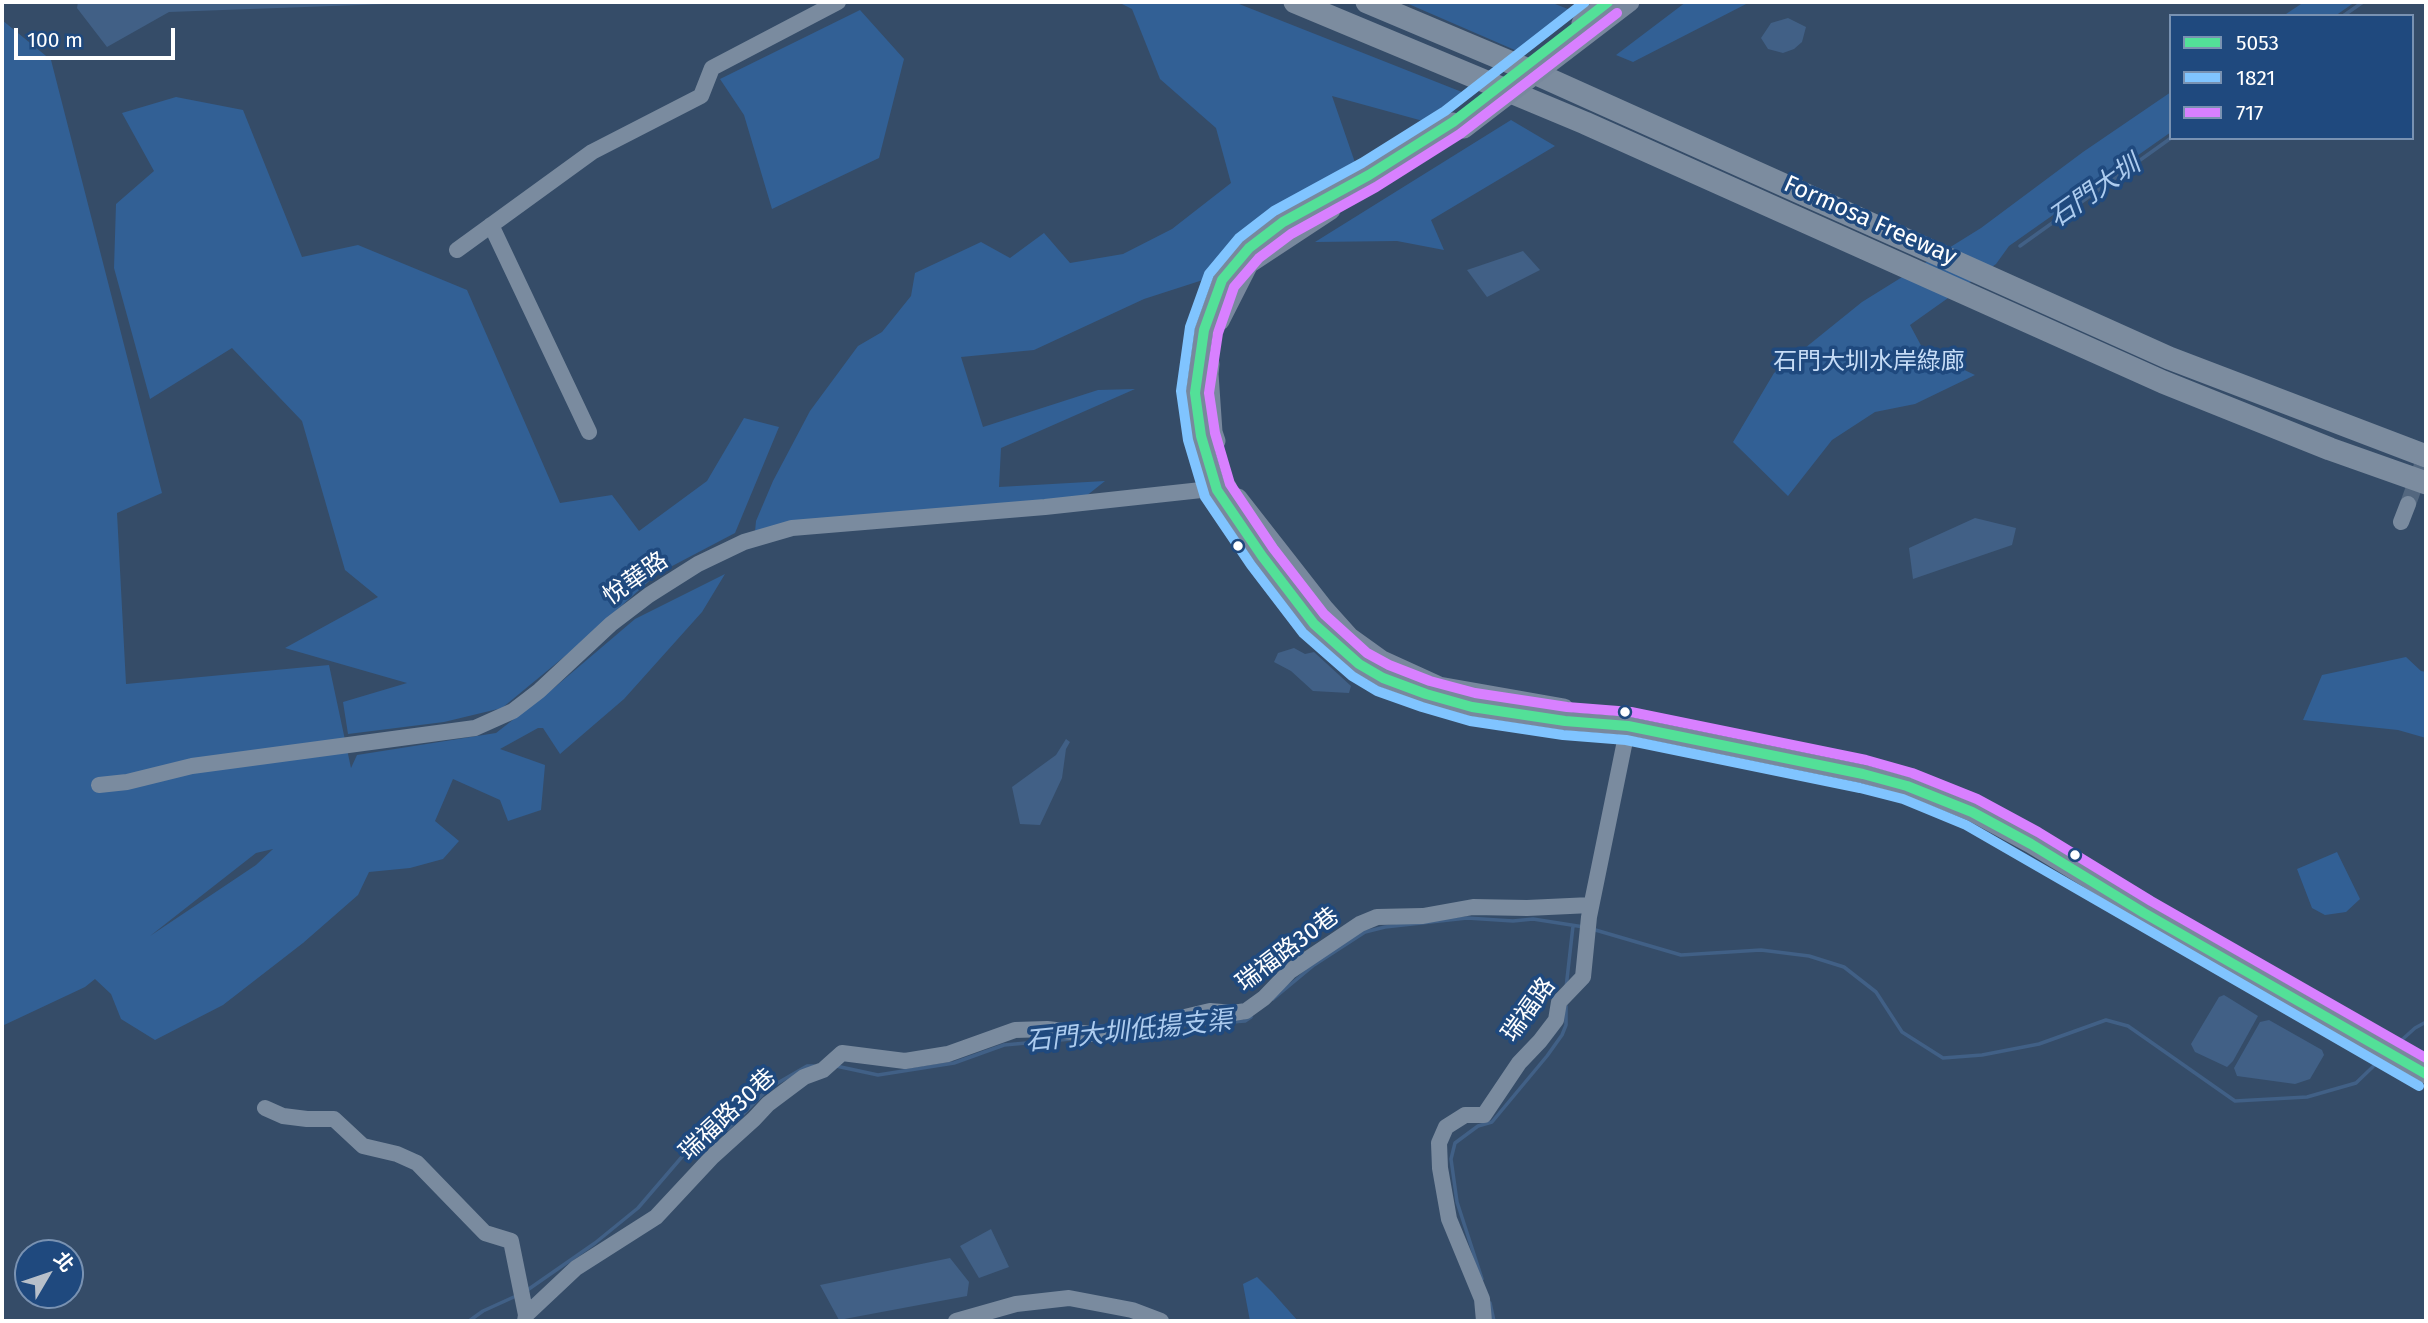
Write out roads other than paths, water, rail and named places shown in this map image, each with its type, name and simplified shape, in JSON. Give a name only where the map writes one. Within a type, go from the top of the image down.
[{"type":"highway","name":"Formosa Freeway","points":[[1295,2],[1584,123],[2163,382],[2330,449],[2426,483]]},
{"type":"highway","name":"Formosa Freeway","points":[[1367,2],[1532,72],[2169,358],[2426,456]]},
{"type":"main road","points":[[1459,125],[1608,2]]},
{"type":"main road","points":[[1630,2],[1459,125],[1283,222],[1249,248],[1222,280],[1204,330],[1195,393],[1201,436],[1223,488],[1262,556],[1314,624],[1359,664],[1383,678],[1472,707],[1565,721],[1628,726],[1863,774],[1907,786],[1972,812],[2031,844],[2144,913],[2426,1074]]},
{"type":"street","points":[[457,250],[592,152],[701,96],[712,68],[838,2]]},
{"type":"street","points":[[491,225],[589,432]]},
{"type":"street","name":"悅華路","points":[[99,785],[127,782],[192,766],[475,728],[513,711],[539,691],[611,624],[649,595],[698,564],[744,542],[792,528],[1045,507],[1223,488]]},
{"type":"street","points":[[2402,522],[2408,504]]},
{"type":"street","name":"瑞福路","points":[[1484,1321],[1482,1299],[1449,1219],[1440,1168],[1439,1143],[1446,1127],[1455,1121],[1465,1115],[1484,1115],[1518,1063],[1556,1020],[1566,994],[1583,977],[1591,905],[1628,726]]},
{"type":"street","name":"瑞福路30巷","points":[[525,1318],[576,1268],[656,1217],[712,1157],[768,1104],[804,1077],[823,1070],[842,1053],[905,1061],[948,1054],[1015,1030],[1047,1029],[1091,1034],[1143,1027],[1210,1011],[1246,1011],[1264,998],[1290,971],[1360,924],[1377,917],[1423,916],[1473,907],[1591,905]]},
{"type":"street","points":[[265,1108],[283,1116],[334,1119],[363,1146],[397,1154],[416,1163],[485,1233],[511,1241],[525,1318]]},
{"type":"street","points":[[956,1321],[1016,1304],[1069,1298],[1132,1310],[1161,1321]]},
{"type":"waterway","name":"石門大圳","points":[[2346,14],[2363,2]]},
{"type":"waterway","name":"石門大圳","points":[[2020,246],[2169,139]]},
{"type":"waterway","name":"石門大圳低揚支渠","points":[[1273,999],[1314,965],[1365,932],[1385,927],[1467,918],[1513,921],[1533,919],[1584,927]]},
{"type":"waterway","points":[[1566,988],[1573,926]]},
{"type":"waterway","name":"石門大圳低揚支渠","points":[[1592,929],[1681,955],[1761,950],[1809,956],[1844,967],[1876,992],[1902,1032],[1943,1058],[1982,1055],[2039,1044],[2106,1020],[2128,1026],[2235,1101],[2307,1097],[2356,1083],[2383,1057]]},
{"type":"waterway","points":[[1482,1279],[1457,1202],[1451,1159],[1455,1143],[1478,1126],[1492,1122],[1547,1056],[1566,1025],[1566,1006]]},
{"type":"waterway","name":"石門大圳低揚支渠","points":[[1179,1026],[1245,1021],[1251,1017]]},
{"type":"waterway","name":"石門大圳低揚支渠","points":[[2394,1047],[2426,1022]]},
{"type":"waterway","name":"石門大圳低揚支渠","points":[[836,1066],[878,1075],[954,1063],[1004,1045],[1071,1039]]},
{"type":"waterway","name":"石門大圳低揚支渠","points":[[526,1291],[595,1243],[638,1208],[687,1151],[728,1129],[769,1088],[807,1066],[814,1066]]},
{"type":"waterway","name":"石門大圳低揚支渠","points":[[469,1321],[483,1311],[516,1296]]},
{"type":"waterway","points":[[1490,1303],[1494,1321]]},
{"type":"tunnel","points":[[2408,504],[2426,454]]},
{"type":"park label","name":"石門大圳水岸綠廊","points":[[1869,362]]}]
